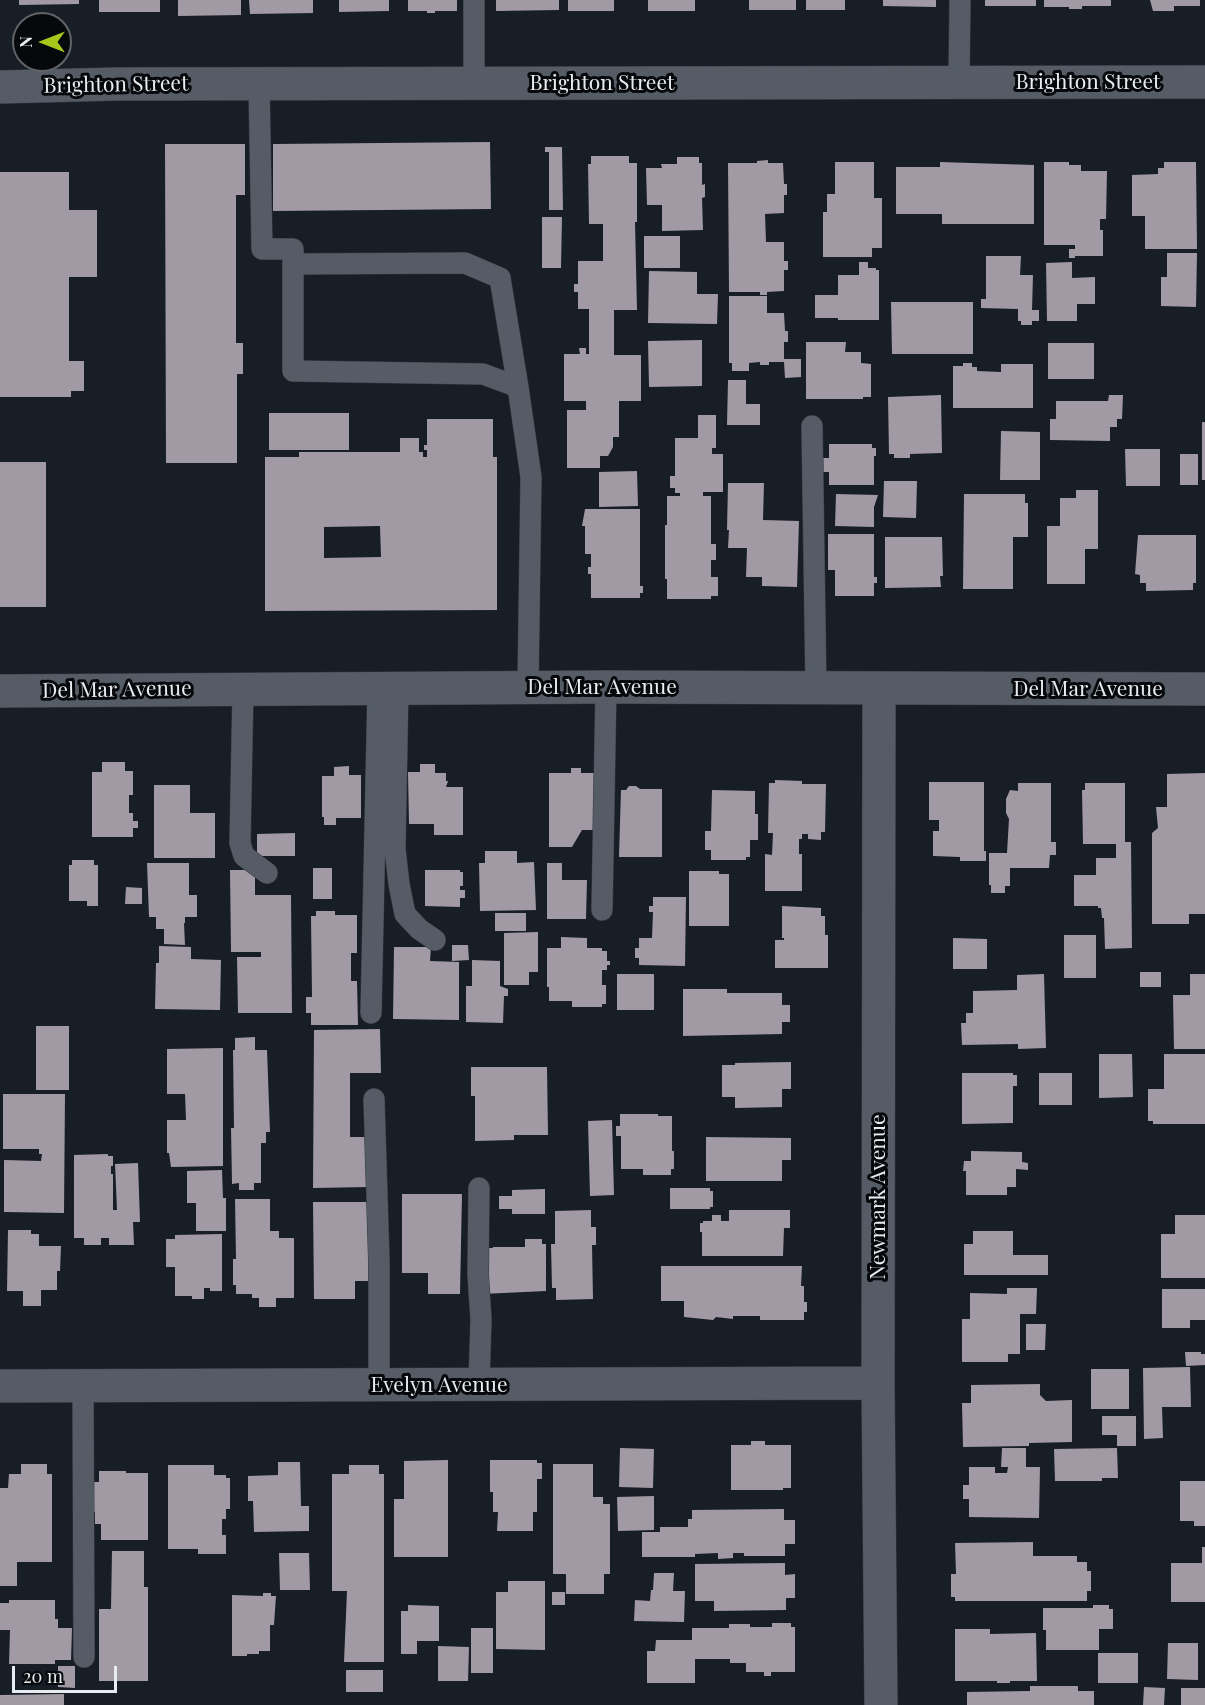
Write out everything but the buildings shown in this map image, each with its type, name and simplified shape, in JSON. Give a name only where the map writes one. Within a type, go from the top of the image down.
[{"type":"street","name":"Brighton Street","points":[[0,87],[474,83],[1205,82]]},
{"type":"street","name":"Del Mar Avenue","points":[[0,691],[528,687],[1205,689]]},
{"type":"street","name":"Newmark Avenue","points":[[879,689],[878,1383],[881,1705]]},
{"type":"street","name":"Evelyn Avenue","points":[[0,1386],[878,1383]]},
{"type":"lane","points":[[474,0],[474,83]]},
{"type":"lane","points":[[959,82],[960,0]]},
{"type":"lane","points":[[259,84],[262,249],[293,249],[293,371],[483,375],[518,387]]},
{"type":"lane","points":[[293,264],[465,263],[500,278],[531,477],[528,687]]},
{"type":"lane","points":[[812,426],[816,689]]},
{"type":"lane","points":[[602,910],[606,687]]},
{"type":"lane","points":[[388,688],[395,849],[399,884],[405,914],[418,929],[435,940]]},
{"type":"lane","points":[[371,1013],[388,688]]},
{"type":"lane","points":[[243,689],[240,843],[244,856],[267,873]]},
{"type":"lane","points":[[374,1099],[379,1260],[379,1385]]},
{"type":"lane","points":[[479,1188],[479,1384]]},
{"type":"lane","points":[[83,1385],[84,1657]]}]
